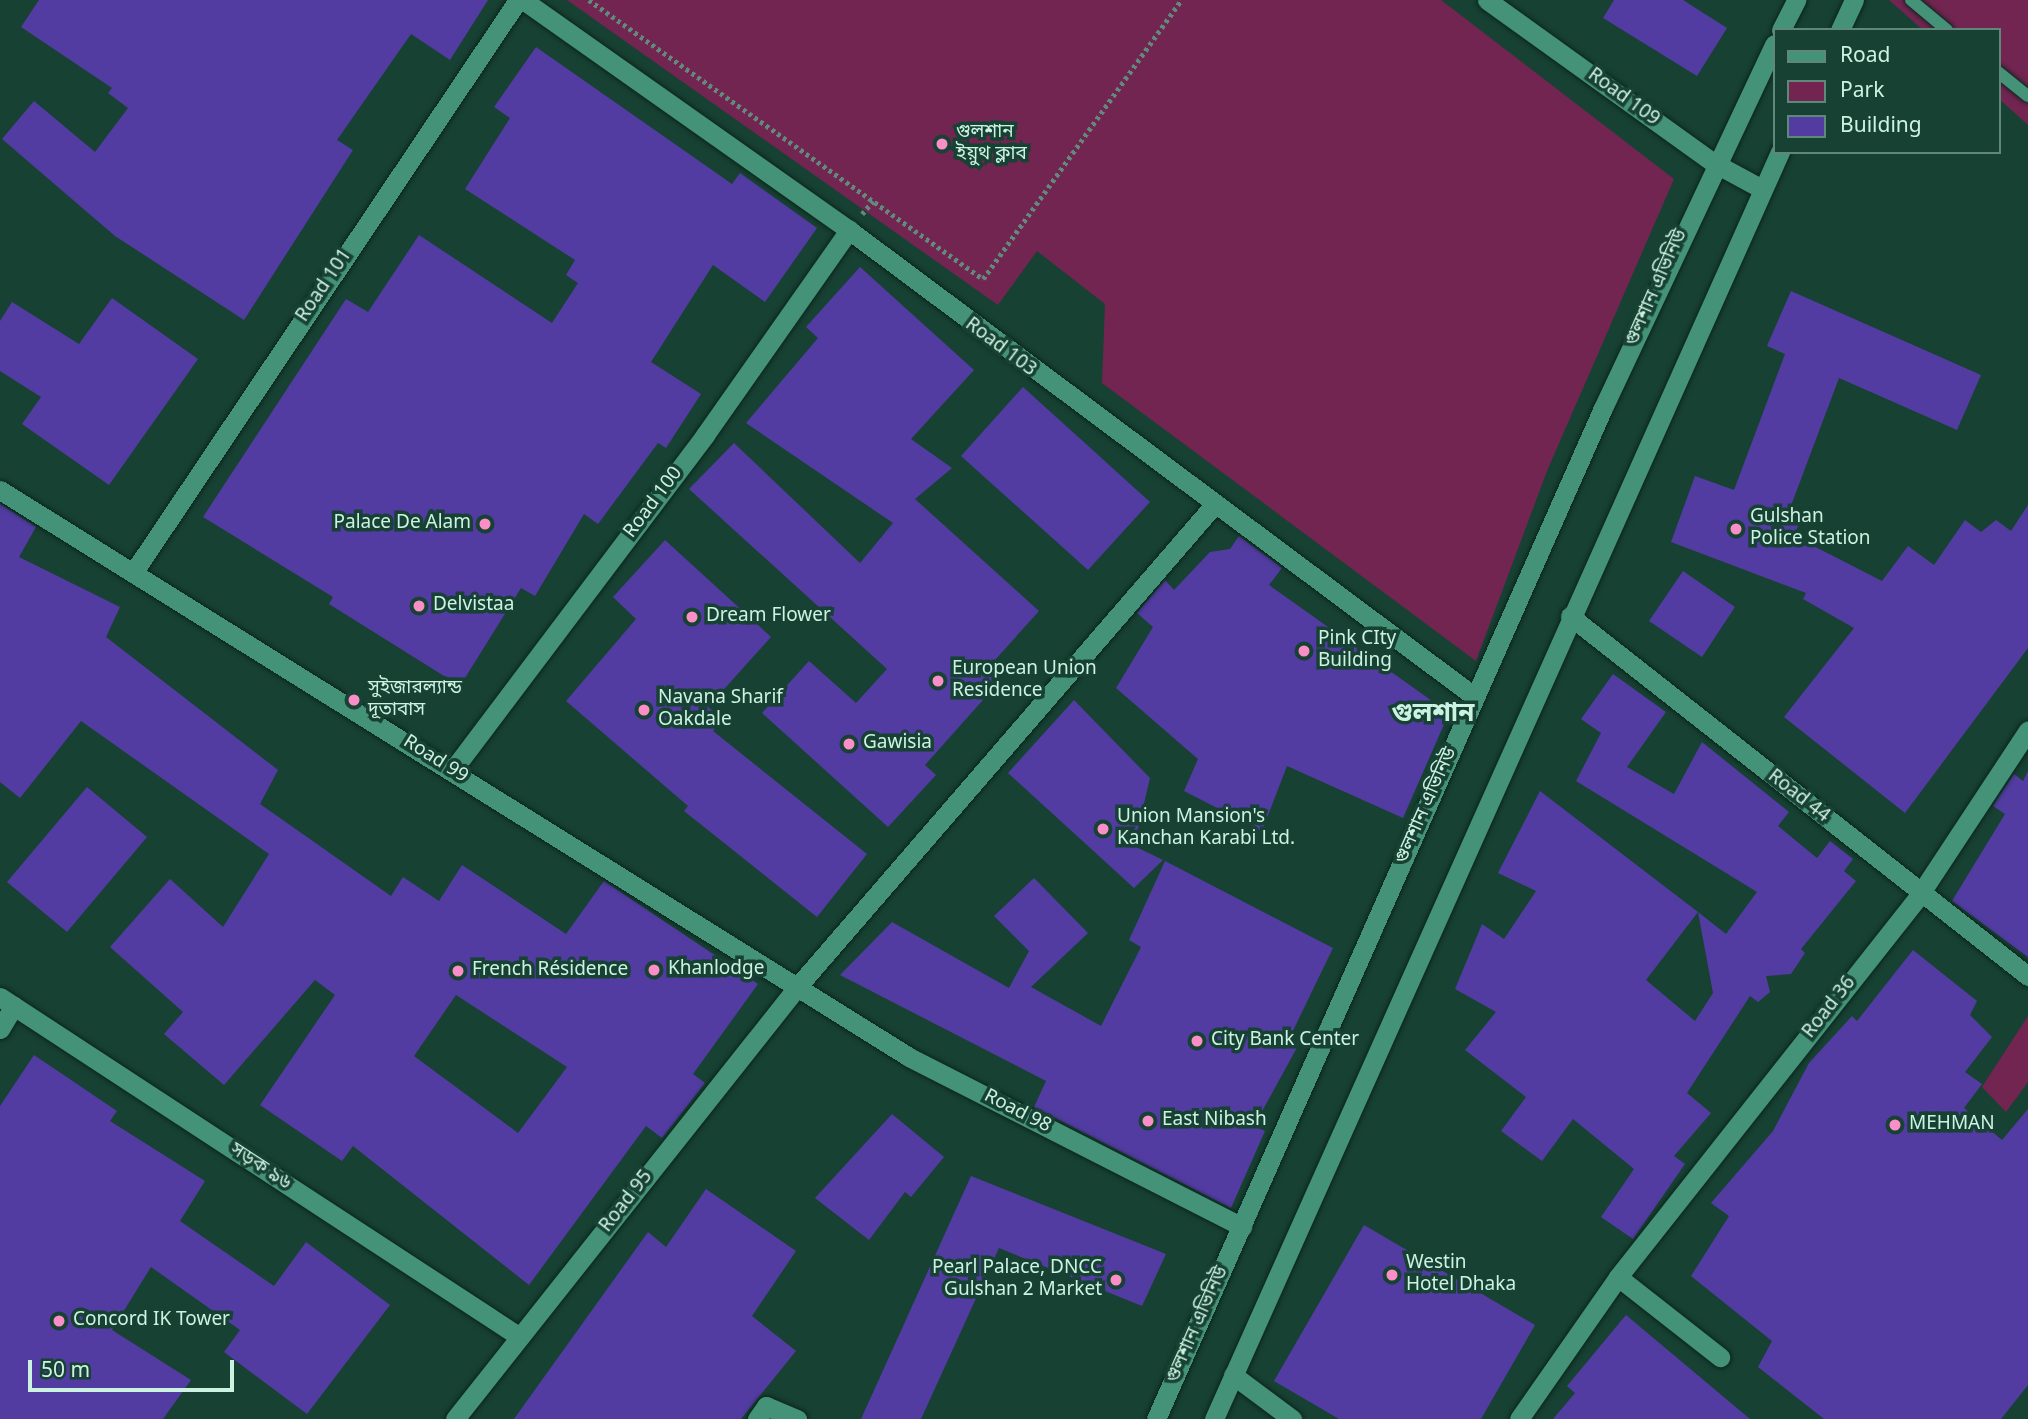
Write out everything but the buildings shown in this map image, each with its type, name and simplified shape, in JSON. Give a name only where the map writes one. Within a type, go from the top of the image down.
[{"type":"street","name":"Road 101","points":[[133,573],[518,0]]},
{"type":"street","name":"Road 103","points":[[523,0],[849,230],[1213,506],[1475,697]]},
{"type":"street","name":"Road 109","points":[[1487,0],[1714,163],[1762,189]]},
{"type":"street","points":[[1782,28],[1796,0]]},
{"type":"street","points":[[1841,28],[1854,0]]},
{"type":"street","name":"গুলশান এভিনিউ","points":[[1156,1419],[1714,163],[1772,48]]},
{"type":"street","points":[[1214,1419],[1570,616],[1779,154]]},
{"type":"street","name":"Road 100","points":[[452,771],[705,435],[849,230]]},
{"type":"street","name":"Road 99","points":[[0,490],[798,986]]},
{"type":"street","name":"Road 95","points":[[455,1419],[798,986],[1213,506]]},
{"type":"street","name":"Road 44","points":[[1570,616],[1920,894],[2028,976]]},
{"type":"street","name":"Road 36","points":[[1519,1419],[1618,1277],[1920,894],[2028,730]]},
{"type":"street","name":"Road 98","points":[[798,986],[909,1057],[1242,1227]]},
{"type":"street","points":[[0,1030],[7,1001]]},
{"type":"street","name":"সড়ক ৯৬","points":[[7,1001],[520,1337]]},
{"type":"street","points":[[1618,1277],[1720,1357]]},
{"type":"street","points":[[1233,1375],[1292,1419]]},
{"type":"street","points":[[757,1419],[766,1406],[797,1419]]},
{"type":"lane","points":[[1911,0],[1945,28]]},
{"type":"lane","points":[[2000,74],[2028,96]]},
{"type":"path","points":[[589,0],[984,279],[1181,0]]},
{"type":"green space","points":[[567,0],[1441,0],[1674,179],[1547,471],[1476,661],[1102,383],[1105,304],[1037,251],[998,305]]},
{"type":"green space","points":[[1889,0],[2028,0],[2028,125],[2000,100],[2000,28],[1921,28]]},
{"type":"green space","points":[[2028,1016],[2028,1082],[2006,1112],[1982,1087]]},
{"type":"place","name":"গুলশান ইয়ুথ ক্লাব","points":[[942,144]]},
{"type":"place","name":"Palace De Alam","points":[[485,524]]},
{"type":"place","name":"Gulshan Police Station","points":[[1736,529]]},
{"type":"place","name":"Delvistaa","points":[[419,606]]},
{"type":"place","name":"Dream Flower","points":[[692,617]]},
{"type":"place","name":"Pink CIty Building","points":[[1304,651]]},
{"type":"place","name":"European Union Residence","points":[[938,681]]},
{"type":"place","name":"সুইজারল্যান্ড দূতাবাস","points":[[354,700]]},
{"type":"place","name":"Navana Sharif Oakdale","points":[[644,710]]},
{"type":"place","name":"Gawisia","points":[[849,744]]},
{"type":"place","name":"Union Mansion's Kanchan Karabi Ltd.","points":[[1103,829]]},
{"type":"place","name":"Khanlodge","points":[[654,970]]},
{"type":"place","name":"French Résidence","points":[[458,971]]},
{"type":"place","name":"City Bank Center","points":[[1197,1041]]},
{"type":"place","name":"East Nibash","points":[[1148,1121]]},
{"type":"place","name":"MEHMAN","points":[[1895,1125]]},
{"type":"place","name":"Westin Hotel Dhaka","points":[[1392,1275]]},
{"type":"place","name":"Pearl Palace, DNCC Gulshan 2 Market","points":[[1116,1280]]},
{"type":"place","name":"Concord IK Tower","points":[[59,1321]]},
{"type":"district","name":"গুলশান","points":[[1433,715]]}]
